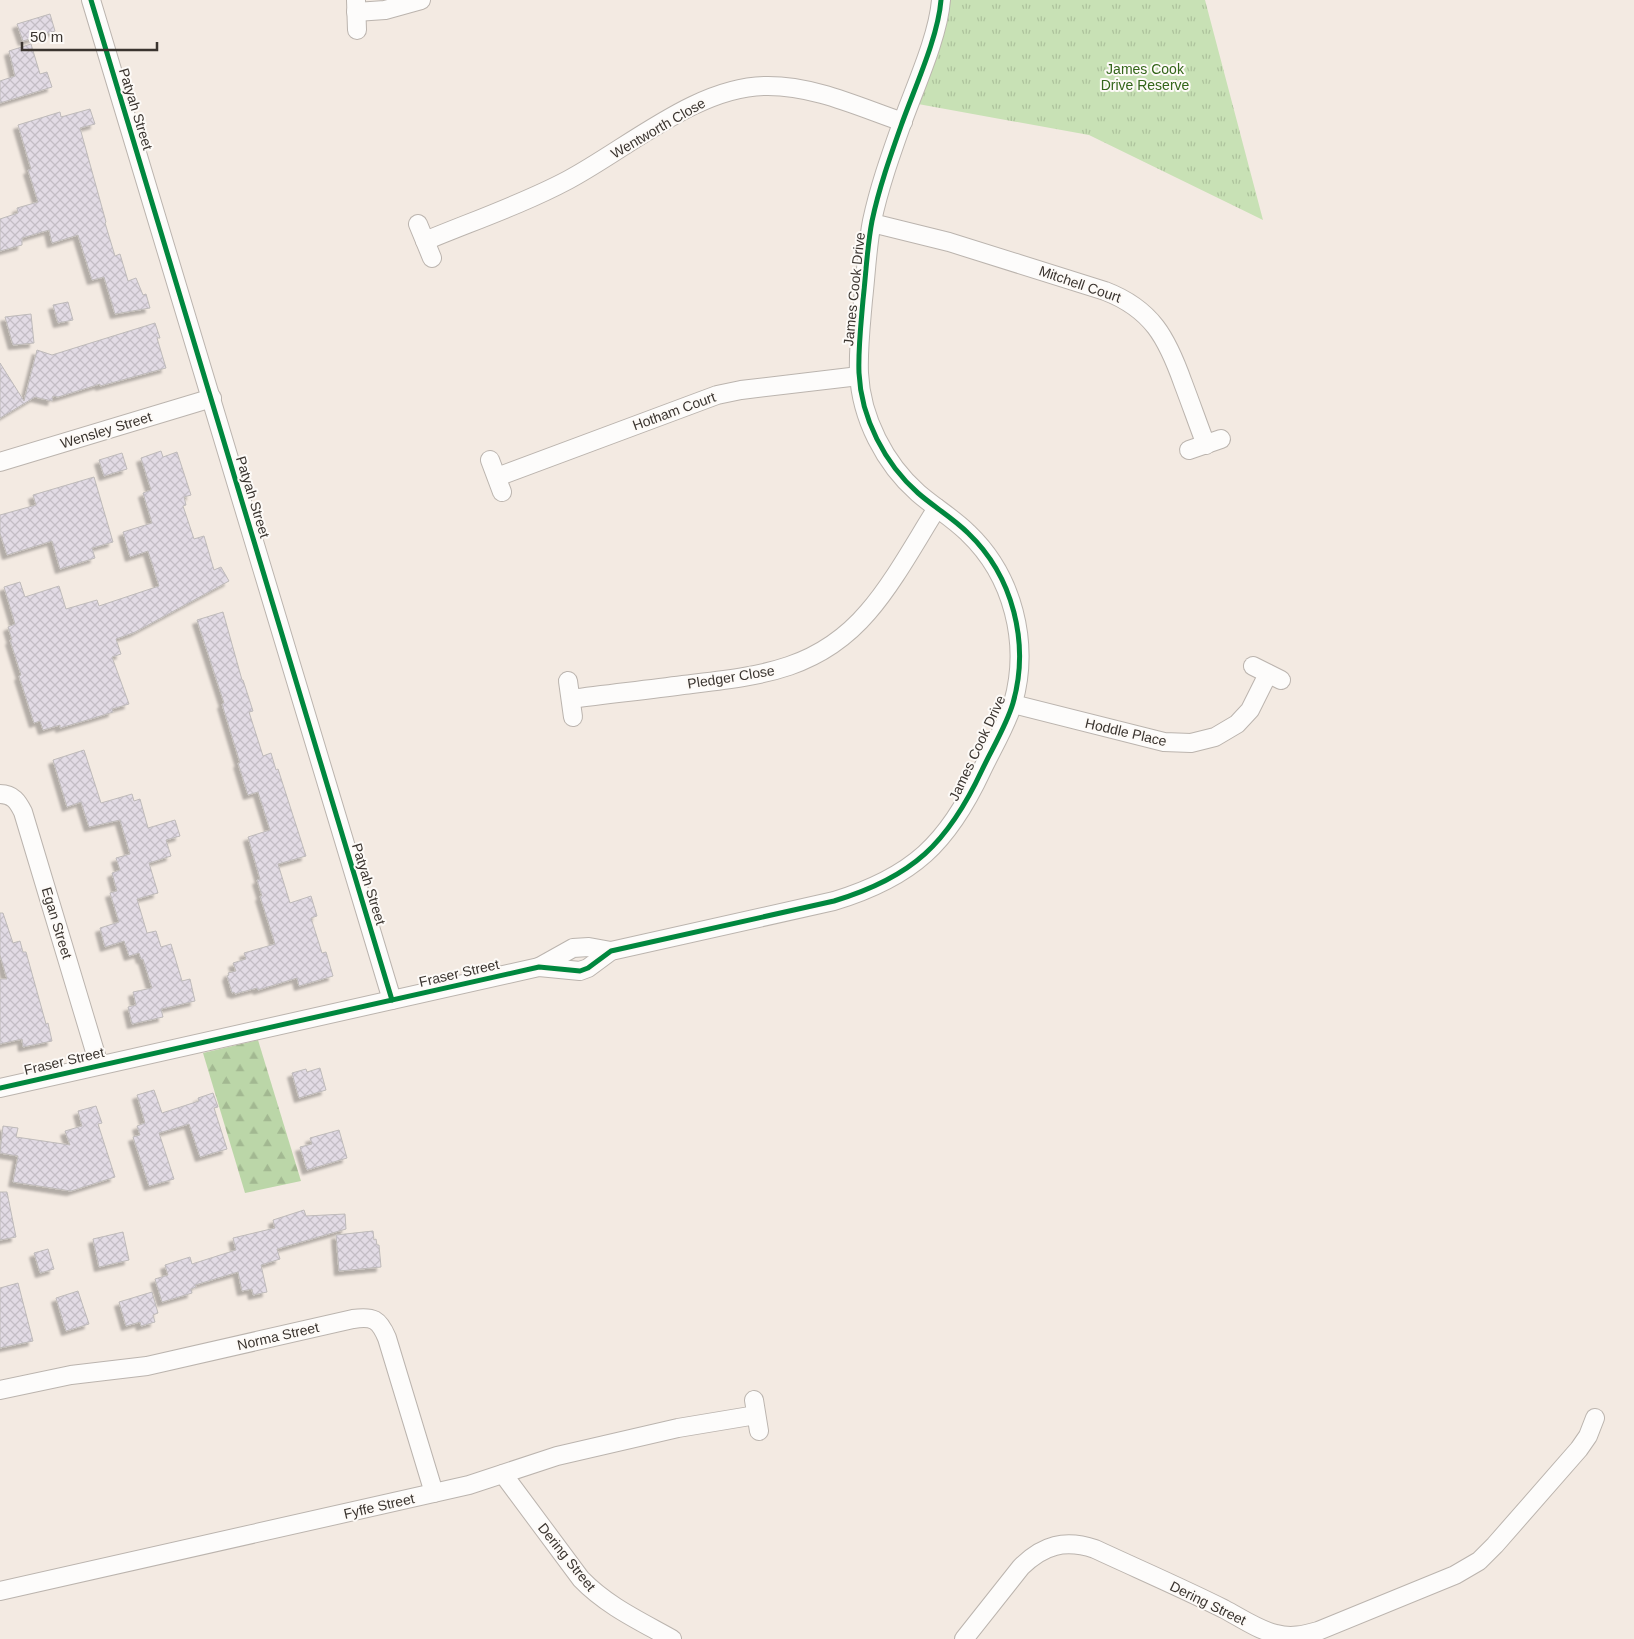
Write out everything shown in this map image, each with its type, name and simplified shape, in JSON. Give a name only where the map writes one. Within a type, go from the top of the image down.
[{"type":"street","name":"Patyah Street","points":[[91,0],[392,1000]]},
{"type":"street","points":[[357,14],[385,10],[421,0]]},
{"type":"street","name":"James Cook Drive","points":[[912,864],[942,837],[958,816],[971,792],[1012,704],[1018,680],[1020,659],[1019,633],[1014,610],[996,568],[984,550],[969,534],[917,492],[886,455],[874,433],[866,411],[859,376],[861,322],[872,223],[881,185],[932,38],[941,0]]},
{"type":"street","name":"Wentworth Close","points":[[425,241],[556,186],[586,170],[698,102],[722,93],[744,88],[767,86],[794,87],[818,92],[903,122]]},
{"type":"street","name":"Mitchell Court","points":[[872,223],[949,242],[1105,291],[1129,302],[1142,311],[1165,339],[1205,445]]},
{"type":"street","points":[[418,224],[432,258]]},
{"type":"street","name":"Hotham Court","points":[[496,476],[717,395],[741,390],[859,376]]},
{"type":"street","name":"Wensley Street","points":[[0,462],[212,398]]},
{"type":"street","name":"Pledger Close","points":[[571,699],[765,674],[799,663],[845,634],[867,613],[881,595],[937,508]]},
{"type":"street","name":"Hoddle Place","points":[[1012,704],[1164,742],[1191,743],[1215,737],[1237,724],[1250,710],[1267,673]]},
{"type":"street","points":[[568,681],[573,717]]},
{"type":"street","name":"Egan Street","points":[[0,794],[6,794],[14,798],[23,812],[99,1065]]},
{"type":"street","name":"Fraser Street","points":[[0,1088],[538,967],[580,971],[588,968],[612,951],[834,901],[877,886],[912,864]]},
{"type":"street","points":[[538,967],[573,948],[589,947],[612,951]]},
{"type":"street","name":"Norma Street","points":[[0,1390],[63,1376],[147,1366],[353,1319],[368,1318],[380,1324],[387,1338],[434,1493]]},
{"type":"street","name":"Fyffe Street","points":[[0,1591],[469,1485],[557,1456],[641,1436],[694,1424],[757,1415]]},
{"type":"street","name":"Dering Street","points":[[964,1639],[1031,1558],[1043,1550],[1070,1544],[1083,1545],[1095,1549],[1268,1632],[1289,1636],[1318,1631],[1456,1574],[1479,1561],[1495,1546],[1579,1450],[1588,1436],[1595,1418]]},
{"type":"street","name":"Dering Street","points":[[503,1474],[581,1579],[595,1594],[617,1609],[672,1639]]},
{"type":"green space","name":"James Cook Drive Reserve","points":[[949,0],[1205,0],[1263,220],[1089,135],[918,104]]},
{"type":"green space","points":[[258,1040],[301,1181],[245,1193],[203,1053]]},
{"type":"building","points":[[50,14],[55,31],[23,41],[17,24]]},
{"type":"building","points":[[31,44],[40,74],[47,72],[52,87],[0,103],[0,81],[15,76],[9,51]]},
{"type":"building","points":[[90,109],[95,124],[80,128],[105,223],[115,256],[120,254],[128,281],[136,278],[143,295],[146,294],[150,308],[115,314],[104,277],[92,280],[78,235],[52,243],[49,230],[22,238],[22,245],[0,251],[0,219],[18,213],[17,208],[38,202],[28,170],[31,169],[18,125],[60,112],[61,117]]},
{"type":"building","points":[[68,302],[73,320],[58,323],[53,305]]},
{"type":"building","points":[[31,314],[34,343],[13,345],[5,317]]},
{"type":"building","points":[[155,323],[160,338],[157,338],[166,368],[100,386],[100,384],[58,397],[53,396],[52,401],[35,397],[0,418],[0,363],[24,401],[37,350],[52,355]]},
{"type":"building","points":[[161,451],[163,457],[177,452],[191,495],[184,497],[186,505],[183,506],[194,539],[204,536],[214,570],[221,567],[229,581],[135,632],[116,639],[121,654],[112,657],[129,704],[112,709],[113,712],[94,718],[60,728],[60,725],[43,730],[40,721],[34,723],[19,676],[21,675],[8,627],[15,624],[4,587],[20,582],[25,597],[59,586],[66,609],[97,600],[99,606],[159,586],[148,551],[130,557],[123,532],[152,523],[143,493],[151,490],[141,458]]},
{"type":"building","points":[[122,453],[127,469],[104,476],[99,460]]},
{"type":"building","points":[[94,477],[113,542],[92,548],[95,558],[60,569],[52,541],[7,555],[0,533],[0,515],[36,505],[33,495]]},
{"type":"building","points":[[223,612],[242,680],[253,711],[249,712],[263,756],[271,753],[276,770],[278,769],[306,856],[278,864],[290,903],[311,896],[317,916],[311,918],[322,953],[326,952],[333,976],[299,986],[297,978],[258,990],[257,988],[235,994],[234,992],[232,993],[227,976],[229,975],[228,973],[236,971],[233,963],[246,959],[244,953],[275,944],[260,896],[262,896],[257,880],[260,879],[248,837],[270,830],[258,792],[248,795],[222,704],[224,703],[197,620]]},
{"type":"building","points":[[84,750],[101,803],[132,794],[134,801],[140,799],[148,828],[175,820],[180,836],[166,840],[171,856],[149,863],[158,893],[137,899],[147,933],[156,931],[161,947],[171,944],[182,981],[190,979],[195,1001],[161,1009],[163,1017],[132,1024],[128,1007],[136,1005],[133,992],[152,988],[143,959],[141,959],[139,953],[129,956],[124,941],[105,947],[100,928],[119,922],[110,893],[117,891],[112,873],[120,870],[116,858],[130,854],[120,820],[89,827],[81,802],[67,807],[53,760]]},
{"type":"building","points":[[0,913],[3,913],[13,943],[20,941],[23,952],[26,952],[52,1041],[23,1047],[22,1039],[0,1044],[0,979],[7,979],[0,955]]},
{"type":"building","points":[[320,1068],[326,1090],[299,1098],[292,1073],[306,1069],[307,1072]]},
{"type":"building","points":[[154,1090],[162,1113],[199,1101],[198,1098],[213,1093],[218,1107],[214,1108],[227,1149],[200,1157],[189,1124],[159,1133],[174,1179],[149,1186],[133,1137],[140,1135],[137,1126],[145,1123],[137,1095]]},
{"type":"building","points":[[96,1106],[102,1123],[98,1124],[115,1177],[71,1191],[13,1182],[18,1156],[0,1153],[3,1126],[18,1128],[16,1137],[70,1145],[65,1131],[82,1126],[78,1111]]},
{"type":"building","points":[[339,1130],[347,1158],[307,1170],[300,1147],[312,1144],[310,1138]]},
{"type":"building","points":[[0,1192],[7,1192],[16,1237],[0,1240]]},
{"type":"building","points":[[304,1210],[306,1216],[345,1214],[346,1229],[277,1249],[280,1259],[261,1265],[267,1292],[253,1295],[252,1289],[242,1291],[238,1272],[195,1285],[196,1287],[191,1289],[192,1293],[162,1302],[155,1279],[168,1275],[165,1265],[190,1257],[192,1264],[236,1250],[233,1238],[275,1228],[273,1220]]},
{"type":"building","points":[[373,1231],[374,1240],[376,1239],[377,1245],[379,1245],[381,1267],[339,1271],[336,1235]]},
{"type":"building","points":[[123,1232],[129,1260],[99,1267],[93,1239]]},
{"type":"building","points":[[48,1249],[54,1269],[40,1273],[34,1253]]},
{"type":"building","points":[[18,1283],[33,1341],[0,1348],[0,1288]]},
{"type":"building","points":[[78,1291],[89,1324],[66,1331],[56,1298]]},
{"type":"building","points":[[152,1292],[158,1313],[153,1315],[155,1322],[141,1326],[140,1322],[126,1326],[119,1302]]},
{"type":"cycle path","points":[[91,0],[392,1000]]},
{"type":"cycle path","points":[[0,1088],[539,967],[580,971],[588,968],[611,951],[834,901],[862,891],[886,881],[907,868],[925,854],[941,837],[956,818],[969,796],[1010,711],[1018,680],[1018,634],[1014,612],[1006,590],[984,550],[950,517],[918,493],[885,454],[864,407],[859,373],[863,300],[872,221],[889,161],[935,31],[941,0]]}]
